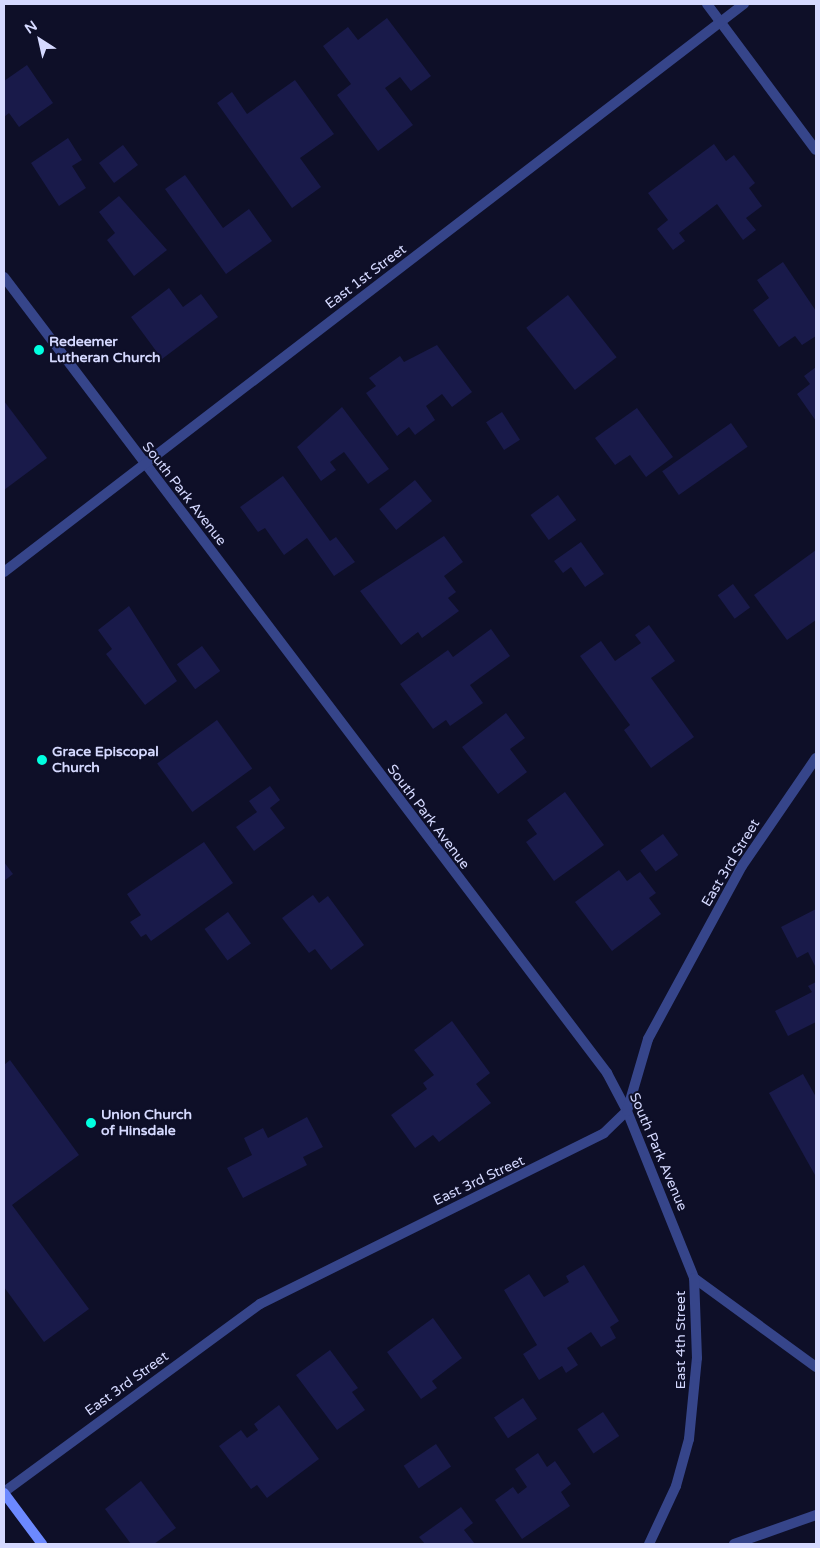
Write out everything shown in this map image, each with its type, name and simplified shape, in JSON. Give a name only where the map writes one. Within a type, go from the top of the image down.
[{"type":"street","points":[[707,4],[816,150]]},
{"type":"street","name":"East 1st Street","points":[[4,572],[744,4]]},
{"type":"street","name":"South Park Avenue","points":[[4,277],[144,465],[582,1038],[628,1111],[694,1278]]},
{"type":"street","name":"East 3rd Street","points":[[4,1493],[260,1304],[566,1154],[604,1133],[628,1111],[648,1038],[742,866],[816,758]]},
{"type":"street","points":[[694,1278],[816,1367]]},
{"type":"street","name":"East 4th Street","points":[[648,1544],[676,1486],[689,1439],[698,1358],[694,1278]]},
{"type":"street","points":[[4,1493],[42,1544]]},
{"type":"street","points":[[734,1544],[816,1515]]},
{"type":"building","points":[[387,18],[431,76],[411,91],[400,77],[385,88],[413,125],[378,151],[337,95],[351,84],[323,46],[348,27],[358,40]]},
{"type":"building","points":[[27,65],[53,103],[19,127],[9,113],[4,117],[4,81]]},
{"type":"building","points":[[295,80],[334,134],[300,158],[321,187],[292,208],[217,103],[232,92],[247,114]]},
{"type":"building","points":[[68,138],[82,160],[72,166],[86,188],[59,206],[31,163]]},
{"type":"building","points":[[714,144],[726,161],[734,155],[755,183],[749,188],[762,206],[746,218],[756,230],[743,240],[717,204],[679,233],[685,241],[673,250],[657,229],[668,220],[648,193]]},
{"type":"building","points":[[123,145],[138,165],[114,183],[99,163]]},
{"type":"building","points":[[185,175],[223,228],[249,209],[272,241],[226,274],[165,189]]},
{"type":"building","points":[[119,196],[167,250],[134,276],[107,240],[115,233],[99,212]]},
{"type":"building","points":[[783,262],[816,311],[816,336],[802,345],[795,336],[779,347],[753,310],[769,298],[757,280]]},
{"type":"building","points":[[169,288],[183,307],[201,294],[218,317],[162,359],[131,317]]},
{"type":"building","points":[[568,295],[617,357],[575,390],[526,328]]},
{"type":"building","points":[[437,345],[472,392],[452,407],[442,394],[426,406],[435,420],[415,435],[409,427],[397,436],[366,393],[376,386],[369,378],[400,356],[404,362]]},
{"type":"building","points":[[816,367],[816,421],[797,394],[810,384],[804,376]]},
{"type":"building","points":[[4,401],[47,458],[4,490]]},
{"type":"building","points":[[342,407],[389,469],[368,484],[344,452],[330,462],[336,470],[321,481],[297,447]]},
{"type":"building","points":[[637,408],[673,457],[646,477],[630,455],[615,465],[595,438]]},
{"type":"building","points":[[502,412],[520,440],[504,450],[486,422]]},
{"type":"building","points":[[731,423],[748,447],[679,495],[662,471]]},
{"type":"building","points":[[283,476],[330,541],[336,537],[355,562],[334,576],[307,538],[284,555],[265,528],[258,532],[240,507]]},
{"type":"building","points":[[415,480],[432,501],[396,530],[379,509]]},
{"type":"building","points":[[558,495],[576,520],[549,540],[530,515]]},
{"type":"building","points":[[444,536],[463,562],[444,576],[456,592],[448,598],[459,611],[422,638],[418,632],[401,645],[360,591]]},
{"type":"building","points":[[581,542],[604,574],[585,587],[571,567],[563,573],[554,561]]},
{"type":"building","points":[[816,550],[816,620],[787,640],[754,595]]},
{"type":"building","points":[[733,584],[750,607],[735,619],[718,595]]},
{"type":"building","points":[[129,606],[177,681],[145,705],[106,654],[112,649],[98,630]]},
{"type":"building","points":[[649,625],[675,661],[651,678],[694,737],[651,768],[624,730],[630,725],[580,656],[601,641],[615,661],[641,643],[635,635]]},
{"type":"building","points":[[491,629],[510,656],[470,685],[483,703],[450,726],[446,720],[433,729],[400,684],[448,650],[453,657]]},
{"type":"building","points":[[202,646],[220,671],[195,689],[177,664]]},
{"type":"building","points":[[506,713],[525,738],[510,749],[527,772],[498,794],[462,747]]},
{"type":"building","points":[[217,720],[252,769],[192,812],[157,763]]},
{"type":"building","points":[[270,786],[280,800],[270,808],[285,828],[254,851],[236,827],[257,812],[249,801]]},
{"type":"building","points":[[565,792],[604,845],[554,881],[526,842],[537,834],[527,820]]},
{"type":"building","points":[[663,834],[678,855],[656,871],[640,850]]},
{"type":"building","points":[[204,842],[233,883],[151,941],[146,934],[141,937],[130,922],[141,915],[127,894]]},
{"type":"building","points":[[4,862],[13,874],[4,881]]},
{"type":"building","points":[[619,870],[627,881],[640,872],[656,893],[649,898],[661,914],[612,951],[575,902]]},
{"type":"building","points":[[313,895],[319,903],[328,896],[364,945],[331,970],[315,949],[309,953],[282,918]]},
{"type":"building","points":[[816,909],[816,968],[808,952],[797,958],[781,927]]},
{"type":"building","points":[[228,912],[251,944],[227,961],[205,929]]},
{"type":"building","points":[[816,982],[816,1022],[788,1036],[775,1011],[812,992],[808,986]]},
{"type":"building","points":[[452,1021],[490,1073],[476,1084],[491,1103],[439,1142],[433,1135],[415,1148],[391,1115],[427,1089],[423,1083],[434,1075],[414,1050]]},
{"type":"building","name":"Union Church of Hinsdale","points":[[10,1060],[79,1155],[12,1205],[89,1309],[44,1342],[4,1287],[4,1065]]},
{"type":"building","points":[[803,1074],[816,1097],[815,1175],[769,1093]]},
{"type":"building","points":[[307,1117],[323,1147],[303,1157],[307,1165],[243,1198],[227,1168],[252,1155],[244,1138],[263,1128],[268,1138]]},
{"type":"building","points":[[584,1265],[619,1321],[610,1327],[616,1338],[601,1347],[591,1332],[567,1348],[578,1365],[566,1373],[562,1366],[539,1380],[523,1354],[537,1345],[504,1290],[529,1274],[544,1297],[569,1282],[566,1276]]},
{"type":"building","points":[[433,1318],[462,1358],[432,1381],[437,1388],[421,1399],[387,1352]]},
{"type":"building","points":[[330,1350],[358,1388],[352,1392],[365,1410],[337,1430],[296,1375]]},
{"type":"building","points":[[523,1398],[537,1419],[508,1438],[494,1418]]},
{"type":"building","points":[[279,1405],[319,1459],[267,1498],[257,1485],[251,1489],[219,1446],[241,1430],[247,1438],[258,1430],[254,1424]]},
{"type":"building","points":[[603,1412],[619,1436],[594,1453],[577,1429]]},
{"type":"building","points":[[436,1444],[451,1466],[419,1488],[404,1466]]},
{"type":"building","points":[[538,1453],[547,1467],[555,1461],[571,1484],[561,1492],[570,1506],[522,1539],[495,1500],[513,1487],[518,1494],[527,1487],[515,1469]]},
{"type":"building","points":[[141,1481],[176,1528],[154,1544],[131,1544],[105,1509]]},
{"type":"building","points":[[461,1507],[473,1523],[464,1530],[475,1544],[425,1544],[419,1537]]},
{"type":"place","name":"Redeemer Lutheran Church","points":[[39,350]]},
{"type":"place","name":"Grace Episcopal Church","points":[[42,760]]},
{"type":"place","name":"Union Church of Hinsdale","points":[[91,1123]]}]
